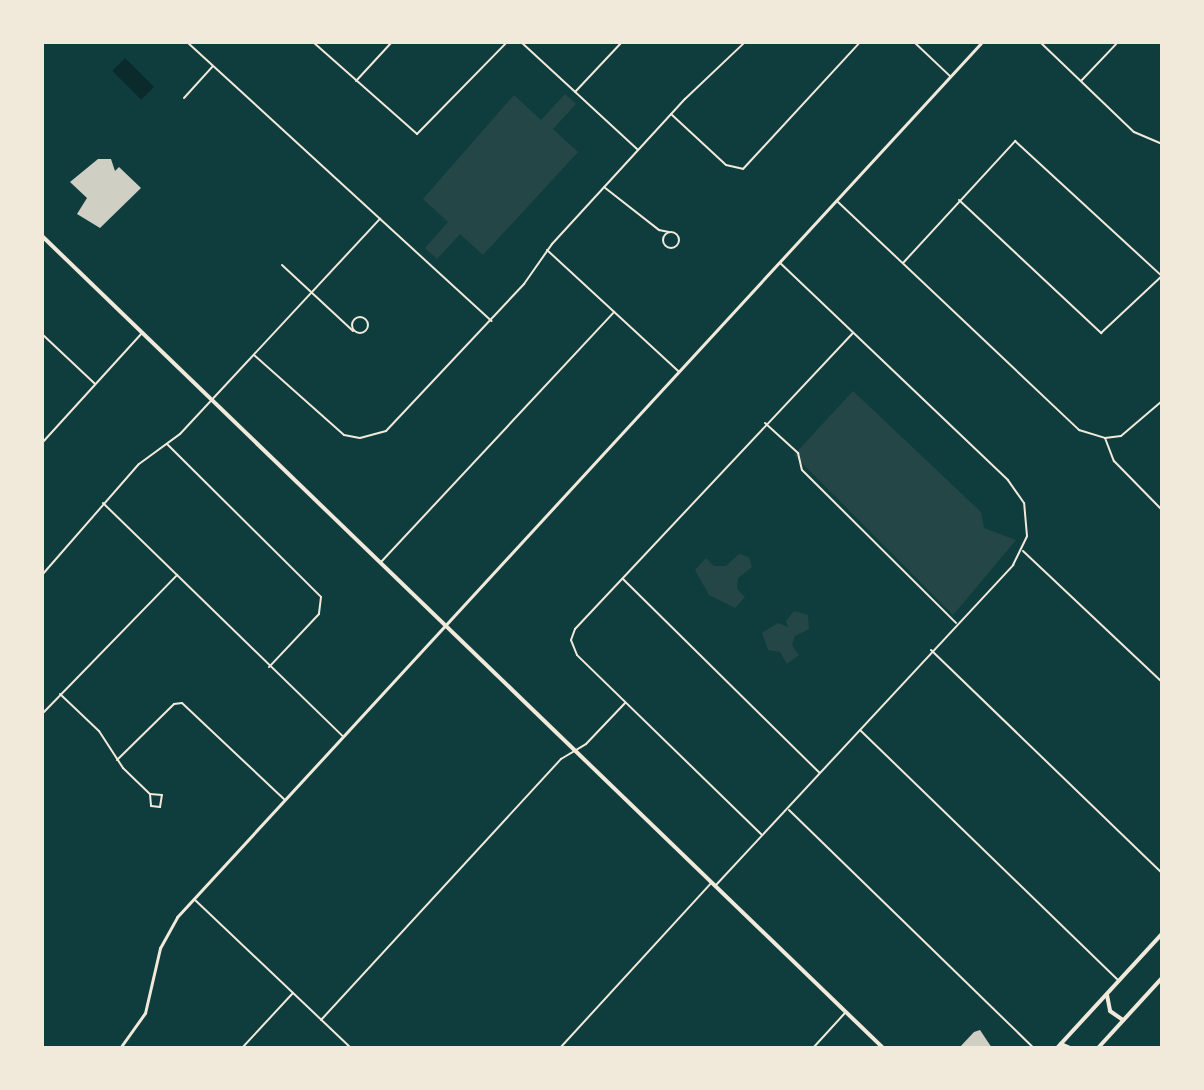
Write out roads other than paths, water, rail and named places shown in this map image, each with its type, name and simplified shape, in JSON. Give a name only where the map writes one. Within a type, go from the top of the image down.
[{"type":"main road","points":[[42,236],[883,1048]]},
{"type":"main road","points":[[1057,1048],[1162,934]]},
{"type":"main road","points":[[1098,1048],[1162,978]]},
{"type":"main road","points":[[1107,994],[1110,1011],[1123,1020]]},
{"type":"main road","points":[[1061,1044],[1070,1048]]},
{"type":"street","points":[[188,42],[490,321]]},
{"type":"street","points":[[313,42],[409,130],[421,133],[507,42]]},
{"type":"street","points":[[356,81],[392,42]]},
{"type":"street","points":[[521,42],[638,150]]},
{"type":"street","points":[[575,92],[622,42]]},
{"type":"street","points":[[254,355],[338,431],[372,437],[396,422],[490,321],[547,250],[671,114],[745,42]]},
{"type":"street","points":[[671,114],[726,165],[739,170],[860,42]]},
{"type":"street","points":[[914,42],[950,76]]},
{"type":"street","points":[[120,1048],[146,1012],[167,931],[194,899],[444,624],[838,202],[982,42]]},
{"type":"street","points":[[1040,42],[1134,132],[1162,144]]},
{"type":"street","points":[[1081,81],[1118,42]]},
{"type":"street","points":[[184,98],[213,66]]},
{"type":"street","points":[[903,263],[959,200],[1015,141],[1162,276],[1101,333],[959,200]]},
{"type":"street","points":[[604,187],[659,230],[679,236],[677,246],[669,248],[659,230]]},
{"type":"street","points":[[838,202],[1074,426],[1105,438],[1134,429],[1162,400]]},
{"type":"street","points":[[42,575],[143,460],[167,444],[212,400],[380,219]]},
{"type":"street","points":[[663,240],[669,232]]},
{"type":"street","points":[[547,250],[679,372]]},
{"type":"street","points":[[560,1048],[713,884],[789,810],[819,772],[1023,551],[1028,520],[1016,490],[780,263]]},
{"type":"street","points":[[282,265],[345,320],[353,331]]},
{"type":"street","points":[[381,562],[614,312]]},
{"type":"street","points":[[345,320],[358,317],[366,320],[367,330],[353,331]]},
{"type":"street","points":[[353,331],[358,317]]},
{"type":"street","points":[[42,443],[142,333]]},
{"type":"street","points":[[42,334],[95,384]]},
{"type":"street","points":[[762,835],[577,655],[571,640],[575,628],[765,423],[852,334]]},
{"type":"street","points":[[765,423],[798,453],[802,470],[956,623]]},
{"type":"street","points":[[1105,438],[1120,468],[1162,510]]},
{"type":"street","points":[[167,444],[321,597],[319,614],[269,667]]},
{"type":"street","points":[[103,504],[269,667],[343,736]]},
{"type":"street","points":[[1023,551],[1162,682]]},
{"type":"street","points":[[42,714],[177,575]]},
{"type":"street","points":[[622,578],[819,772]]},
{"type":"street","points":[[932,650],[1162,873]]},
{"type":"street","points":[[60,694],[99,730],[117,760],[150,794],[151,806],[163,804],[160,793],[150,794]]},
{"type":"street","points":[[321,1020],[574,750],[626,702]]},
{"type":"street","points":[[117,760],[174,704],[182,703],[284,799]]},
{"type":"street","points":[[859,730],[1119,981]]},
{"type":"street","points":[[789,810],[1034,1048]]},
{"type":"street","points":[[194,899],[351,1048]]},
{"type":"street","points":[[242,1048],[293,993]]},
{"type":"street","points":[[813,1048],[846,1012]]}]
